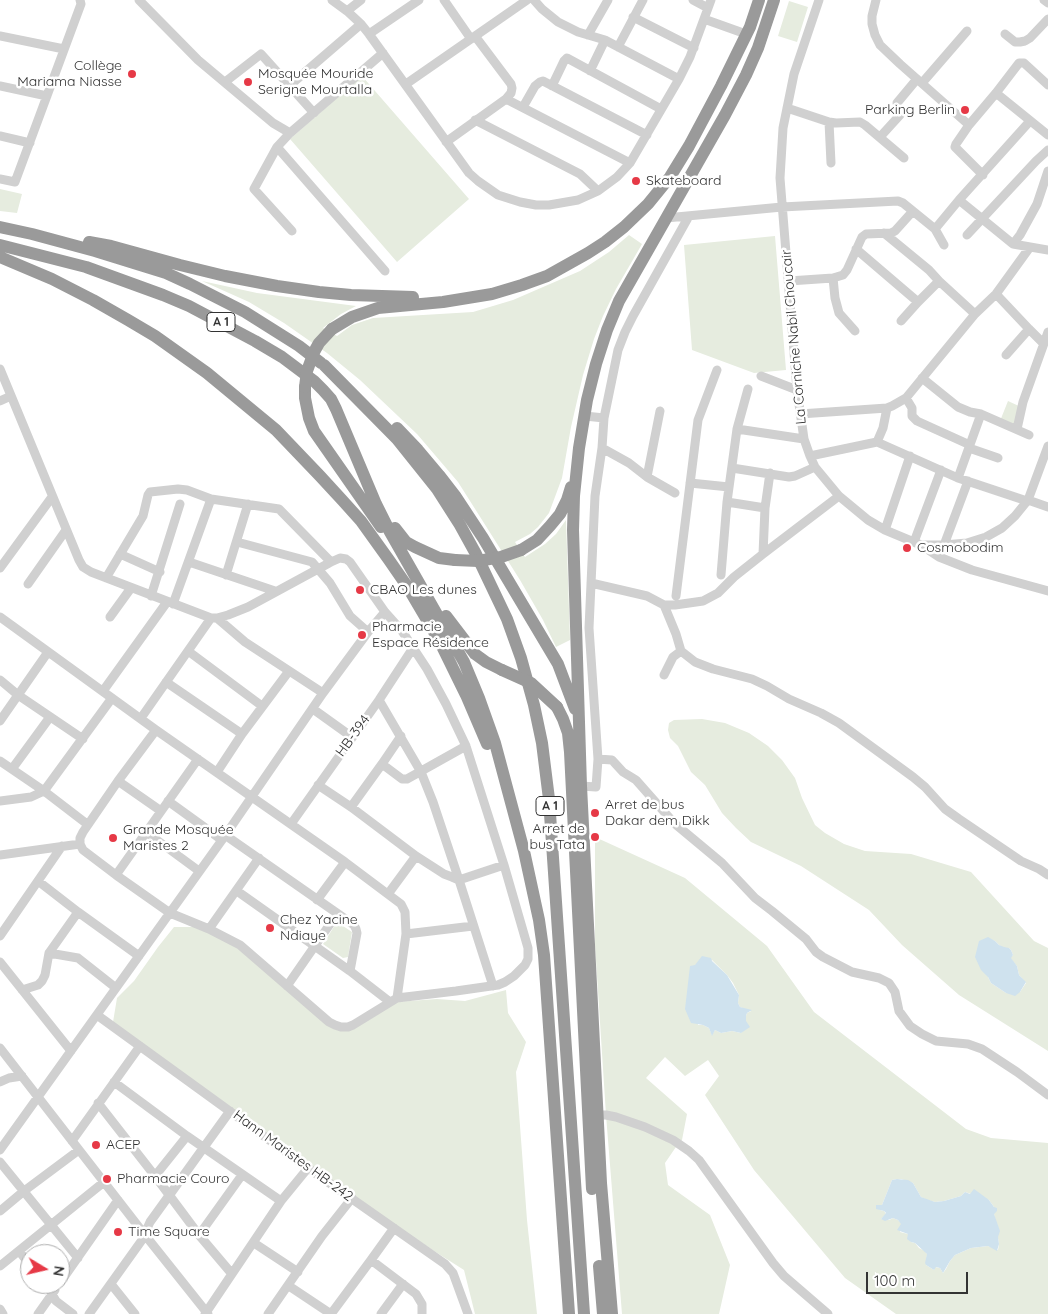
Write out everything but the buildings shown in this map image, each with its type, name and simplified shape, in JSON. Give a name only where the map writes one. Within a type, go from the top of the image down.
[{"type":"highway","points":[[580,448],[572,485],[560,514],[536,540],[521,550],[501,557],[478,561],[439,558],[386,530],[321,444],[309,418],[305,398],[304,387],[307,371],[319,343],[332,329],[352,317],[378,308],[443,302],[492,294],[547,276],[605,242],[637,215],[670,177],[717,94],[746,34],[759,0]]},
{"type":"highway","points":[[612,1314],[600,1183],[581,786],[574,505],[580,448],[596,364],[619,301],[746,75],[758,48],[774,0]]},
{"type":"highway","name":"A 1","points":[[0,227],[120,258],[166,273],[245,312],[299,346],[324,365],[397,439],[437,489],[476,554],[507,619],[524,668],[542,743],[550,798],[584,1314]]},
{"type":"highway","points":[[32,234],[111,246],[225,276],[294,289],[351,295],[466,298]]},
{"type":"highway","name":"A 1","points":[[0,245],[86,267],[163,295],[225,324],[282,357],[314,381],[331,398],[371,490],[386,530],[407,563]]},
{"type":"highway","points":[[0,257],[87,296],[155,336],[238,397],[276,430],[320,476],[375,539],[407,586],[440,642],[478,723],[515,819]]},
{"type":"highway","points":[[324,365],[355,386],[377,408],[418,450],[456,497],[483,538],[554,658],[580,723]]},
{"type":"highway","points":[[371,490],[378,504],[406,542]]},
{"type":"highway","points":[[407,563],[460,655],[479,698],[495,743],[532,884],[544,955],[569,1314]]},
{"type":"highway","points":[[407,563],[475,654],[486,662],[531,683],[557,707],[565,726],[570,752],[592,1181],[603,1314]]},
{"type":"street","points":[[0,179],[15,182],[81,4],[80,0]]},
{"type":"street","points":[[332,0],[348,11],[369,34],[462,166],[478,182],[498,194],[509,199],[536,205],[549,205],[578,200],[598,191],[617,177],[630,163],[679,79],[694,48],[710,4],[693,0]]},
{"type":"street","points":[[348,11],[361,0]]},
{"type":"street","points":[[369,34],[419,0]]},
{"type":"street","points":[[444,0],[511,84],[512,88],[511,93],[506,99],[446,142]]},
{"type":"street","points":[[406,84],[527,0]]},
{"type":"street","points":[[534,0],[558,22],[588,36],[605,40],[679,79]]},
{"type":"street","points":[[542,9],[544,0]]},
{"type":"street","points":[[588,36],[608,0]]},
{"type":"street","points":[[618,47],[643,0]]},
{"type":"street","name":"La Corniche Nabil Choucair","points":[[819,0],[794,74],[781,152],[780,178],[797,390],[804,439],[810,456],[815,467],[839,496],[868,520],[885,530],[918,544],[939,557],[972,570],[1048,591]]},
{"type":"street","points":[[876,0],[872,24],[880,45],[969,125]]},
{"type":"street","points":[[1044,0],[1048,3]]},
{"type":"street","points":[[142,1],[198,60],[273,123],[290,133]]},
{"type":"street","points":[[633,17],[694,48]]},
{"type":"street","points":[[704,19],[746,34]]},
{"type":"street","points":[[1005,34],[1015,42],[1025,41],[1048,19]]},
{"type":"street","points":[[290,86],[361,24]]},
{"type":"street","points":[[897,103],[967,31]]},
{"type":"street","points":[[0,36],[64,49]]},
{"type":"street","points":[[590,71],[605,40]]},
{"type":"street","points":[[292,231],[254,189],[277,147],[290,133],[383,52]]},
{"type":"street","points":[[225,82],[261,54],[314,113]]},
{"type":"street","points":[[552,86],[565,59],[569,59],[662,109]]},
{"type":"street","points":[[983,175],[955,147],[969,125],[996,94],[1019,63],[1024,63],[1048,85]]},
{"type":"street","points":[[522,107],[537,83],[543,81],[647,135]]},
{"type":"street","points":[[0,86],[47,96]]},
{"type":"street","points":[[996,94],[1048,135]]},
{"type":"street","points":[[506,99],[630,163]]},
{"type":"street","points":[[787,108],[830,122],[860,122],[865,124],[904,158]]},
{"type":"street","points":[[880,137],[900,115]]},
{"type":"street","points":[[475,120],[580,174],[598,191]]},
{"type":"street","points":[[935,229],[1030,121]]},
{"type":"street","points":[[830,122],[831,163]]},
{"type":"street","points":[[0,136],[30,143]]},
{"type":"street","points":[[277,147],[385,271]]},
{"type":"street","points":[[967,235],[1048,150]]},
{"type":"street","points":[[1013,244],[1037,204],[1048,171]]},
{"type":"street","points":[[666,218],[782,207],[892,200],[903,203],[935,229],[944,245]]},
{"type":"street","points":[[959,200],[1013,244],[1048,250]]},
{"type":"street","points":[[1037,204],[1048,206]]},
{"type":"street","points":[[789,281],[833,278],[843,275],[862,237],[866,234],[895,232],[913,211]]},
{"type":"street","points":[[581,786],[596,787],[598,759],[589,628],[595,496],[604,418],[618,350],[625,332],[689,216]]},
{"type":"street","points":[[884,233],[929,270],[975,314]]},
{"type":"street","points":[[800,414],[887,408],[906,398],[975,314],[996,294],[1030,247]]},
{"type":"street","points":[[856,249],[918,302]]},
{"type":"street","points":[[833,278],[838,313],[855,332]]},
{"type":"street","points":[[901,321],[939,281]]},
{"type":"street","points":[[996,294],[1043,343]]},
{"type":"street","points":[[1006,355],[1029,330]]},
{"type":"street","points":[[1017,429],[1023,402],[1048,332]]},
{"type":"street","points":[[0,369],[52,497],[79,560],[84,567],[91,572],[151,596],[214,618],[245,642],[323,694]]},
{"type":"street","points":[[676,596],[698,420],[717,370]]},
{"type":"street","points":[[761,376],[797,390]]},
{"type":"street","points":[[922,378],[958,407],[981,414],[1030,435]]},
{"type":"street","points":[[721,575],[727,502],[737,429],[748,389]]},
{"type":"street","points":[[0,401],[11,396]]},
{"type":"street","points":[[906,398],[912,408],[912,416],[917,421],[998,458]]},
{"type":"street","points":[[877,442],[883,428],[887,408]]},
{"type":"street","points":[[647,477],[660,411]]},
{"type":"street","points":[[958,478],[981,414]]},
{"type":"street","points":[[585,416],[604,418]]},
{"type":"street","points":[[737,429],[804,439]]},
{"type":"street","points":[[810,456],[877,442],[958,478],[1048,507]]},
{"type":"street","points":[[940,470],[918,544],[944,546],[966,544],[986,537],[1002,528],[1015,516],[1027,500],[1044,468],[1048,446]]},
{"type":"street","points":[[602,448],[675,493]]},
{"type":"street","points":[[885,530],[910,456]]},
{"type":"street","points":[[732,468],[795,476],[815,467]]},
{"type":"street","points":[[763,554],[765,508],[770,473]]},
{"type":"street","points":[[944,546],[968,481]]},
{"type":"street","points":[[690,482],[729,487]]},
{"type":"street","points":[[106,578],[143,516],[150,492],[178,489],[187,490],[211,499],[279,509],[331,562]]},
{"type":"street","points":[[591,583],[647,596],[664,605],[703,601],[718,593],[734,577],[839,496]]},
{"type":"street","points":[[0,568],[52,497]]},
{"type":"street","points":[[103,690],[170,603],[189,562],[211,499]]},
{"type":"street","points":[[727,502],[765,508]]},
{"type":"street","points":[[151,596],[180,504]]},
{"type":"street","points":[[226,575],[248,504]]},
{"type":"street","points":[[28,584],[66,530]]},
{"type":"street","points":[[237,542],[312,562],[335,591],[350,616],[368,632]]},
{"type":"street","points":[[120,554],[160,572]]},
{"type":"street","points":[[141,718],[188,651],[214,618],[238,612],[318,568],[340,558],[346,558],[385,612],[402,631],[427,669],[466,746],[528,948],[525,965],[505,982],[493,986],[393,1000],[348,1027],[341,1027],[329,1022],[247,950],[230,939],[170,913],[89,856],[80,844],[80,838],[87,824],[156,730]]},
{"type":"street","points":[[189,562],[275,591]]},
{"type":"street","points":[[110,617],[131,588]]},
{"type":"street","points":[[664,605],[680,651],[695,662],[759,683],[839,723],[913,777],[945,809],[1021,860],[1048,875]]},
{"type":"street","points":[[0,1150],[224,837],[323,694],[385,612]]},
{"type":"street","points":[[0,617],[156,730],[345,862],[401,904],[404,908],[406,934],[393,1000]]},
{"type":"street","name":"HB-394","points":[[291,824],[379,700],[413,648]]},
{"type":"street","points":[[188,651],[262,706]]},
{"type":"street","points":[[664,675],[673,657],[680,651]]},
{"type":"street","points":[[0,720],[48,652]]},
{"type":"street","points":[[218,772],[242,734],[289,672]]},
{"type":"street","points":[[0,680],[18,695],[83,739]]},
{"type":"street","points":[[166,682],[242,734]]},
{"type":"street","points":[[0,801],[31,797],[44,791],[112,698]]},
{"type":"street","points":[[379,700],[421,772],[433,802],[493,986]]},
{"type":"street","points":[[313,709],[352,737]]},
{"type":"street","points":[[12,769],[50,717]]},
{"type":"street","points":[[351,807],[401,736]]},
{"type":"street","points":[[382,764],[402,779],[407,779],[466,746]]},
{"type":"street","points":[[116,875],[198,759]]},
{"type":"street","points":[[598,759],[612,760],[623,772],[636,780],[674,823],[705,847],[730,870],[754,898],[806,939],[822,957],[852,972],[879,978],[890,983],[895,992],[899,1011],[910,1026],[936,1041],[968,1044],[982,1049],[1048,1095]]},
{"type":"street","points":[[0,761],[44,791],[87,824]]},
{"type":"street","points":[[118,780],[161,811]]},
{"type":"street","points":[[318,786],[351,807],[416,856],[444,874],[459,880],[504,865]]},
{"type":"street","points":[[168,801],[259,858],[354,925],[356,929],[350,971]]},
{"type":"street","points":[[146,832],[199,871]]},
{"type":"street","points":[[0,855],[80,844]]},
{"type":"street","points":[[0,936],[62,846]]},
{"type":"street","points":[[388,894],[416,856]]},
{"type":"street","points":[[208,929],[259,858]]},
{"type":"street","points":[[317,900],[345,862]]},
{"type":"street","points":[[38,882],[139,956]]},
{"type":"street","points":[[237,891],[393,1000]]},
{"type":"street","points":[[22,990],[38,985],[42,981],[49,953],[78,912]]},
{"type":"street","points":[[287,986],[337,914]]},
{"type":"street","points":[[406,934],[473,926]]},
{"type":"street","points":[[49,953],[78,958],[116,988]]},
{"type":"street","points":[[0,962],[71,1051]]},
{"type":"street","name":"Hann Maristes HB-242","points":[[97,1016],[445,1264],[453,1273],[468,1314]]},
{"type":"street","points":[[72,1141],[140,1046]]},
{"type":"street","points":[[0,1048],[206,1313],[281,1201],[308,1168]]},
{"type":"street","points":[[0,1082],[22,1076]]},
{"type":"street","points":[[114,1082],[187,1136],[281,1201]]},
{"type":"street","points":[[98,1103],[199,1235],[232,1274]]},
{"type":"street","points":[[89,1314],[142,1240],[150,1222],[230,1112]]},
{"type":"street","points":[[598,1115],[616,1117],[645,1127],[673,1140],[689,1151],[699,1160],[784,1276],[828,1314]]},
{"type":"street","points":[[155,1176],[187,1136]]},
{"type":"street","points":[[0,1212],[24,1191],[79,1150]]},
{"type":"street","points":[[0,1162],[78,1258]]},
{"type":"street","points":[[199,1235],[242,1175]]},
{"type":"street","points":[[0,1266],[104,1182]]},
{"type":"street","points":[[268,1314],[322,1236],[352,1198]]},
{"type":"street","points":[[70,1270],[118,1200]]},
{"type":"street","points":[[289,1286],[331,1314],[394,1228]]},
{"type":"street","points":[[254,1243],[298,1272]]},
{"type":"street","points":[[371,1260],[416,1294],[423,1310],[422,1314]]},
{"type":"street","points":[[111,1284],[135,1314]]},
{"type":"street","points":[[381,1314],[403,1284]]},
{"type":"street","points":[[38,1314],[52,1294],[56,1301],[73,1314]]},
{"type":"street","points":[[0,1309],[4,1314]]},
{"type":"shaded area","points":[[789,1],[808,7],[797,42],[778,36]]},
{"type":"shaded area","points":[[362,76],[469,199],[397,262],[290,139]]},
{"type":"shaded area","points":[[0,189],[22,194],[17,213],[0,211]]},
{"type":"shaded area","points":[[629,235],[642,244],[616,289],[594,339],[583,375],[571,427],[562,478],[549,513],[530,534],[515,542],[525,557],[545,544],[556,534],[566,520],[570,640],[556,647],[520,580],[458,482],[417,434],[360,380],[327,353],[284,323],[249,302],[202,281],[257,293],[356,306],[341,314],[323,328],[337,336],[352,325],[373,318],[473,312],[513,300],[580,271],[609,252]]},
{"type":"shaded area","points":[[775,236],[786,370],[754,373],[692,350],[684,245]]},
{"type":"shaded area","points":[[1008,401],[1021,407],[1013,426],[1000,421]]},
{"type":"shaded area","points":[[702,719],[725,723],[749,733],[768,746],[782,760],[795,778],[815,825],[844,844],[865,851],[911,854],[971,872],[1034,941],[1048,948],[1048,1051],[959,995],[902,945],[869,910],[801,866],[751,842],[722,813],[705,785],[691,772],[678,746],[670,738],[669,723],[674,720]],"holes":[[[990,939],[1004,948],[1011,950],[1013,955],[1010,958],[1017,966],[1019,975],[1026,983],[1020,992],[1006,993],[991,983],[988,977]]]},
{"type":"shaded area","points":[[595,837],[685,878],[767,946],[814,1012],[966,1129],[991,1138],[1048,1143],[1048,1314],[896,1314],[845,1278],[754,1170],[705,1095],[719,1076],[708,1060],[685,1076],[665,1057],[646,1078],[687,1114],[682,1140],[665,1163],[668,1185],[710,1215],[730,1265],[719,1314],[622,1314],[595,945]],"holes":[[[712,960],[733,983],[739,995],[738,1003],[740,1007],[751,1011],[747,1013],[741,1033],[732,1031],[721,1033],[715,1030],[712,1035],[709,1028],[698,1025],[695,965]],[[897,1179],[913,1183],[921,1197],[935,1202],[961,1196],[965,1192],[989,1200],[994,1207],[999,1244],[998,1250],[988,1246],[971,1248],[955,1255],[943,1273],[940,1268],[935,1267],[934,1270],[926,1265],[927,1254],[925,1251],[911,1242],[908,1234],[900,1232],[902,1224],[898,1220],[893,1218],[889,1220],[881,1219],[886,1214],[876,1205],[882,1205],[892,1180]]]},
{"type":"shaded area","points":[[337,922],[352,932],[348,957],[343,958],[323,944]]},
{"type":"shaded area","points":[[174,927],[199,927],[231,942],[297,996],[347,1029],[395,1002],[437,999],[465,1001],[506,990],[508,1013],[526,1042],[516,1072],[527,1220],[537,1314],[475,1314],[464,1270],[292,1154],[113,1022],[117,998],[134,981]]},
{"type":"water","points":[[988,937],[999,945],[1011,950],[1013,955],[1011,958],[1017,966],[1019,975],[1026,982],[1015,996],[1006,993],[991,983],[981,970],[975,957],[979,941]]},
{"type":"water","points":[[702,956],[711,958],[727,975],[739,995],[738,1003],[740,1007],[752,1010],[746,1016],[746,1021],[750,1027],[741,1033],[732,1031],[721,1033],[715,1030],[712,1036],[709,1028],[691,1023],[685,1009],[690,966],[695,965]]},
{"type":"water","points":[[892,1180],[908,1180],[913,1183],[921,1197],[935,1202],[961,1196],[965,1192],[970,1194],[974,1189],[997,1208],[994,1214],[1000,1231],[997,1251],[988,1246],[971,1248],[955,1255],[943,1273],[940,1268],[936,1267],[934,1270],[926,1265],[927,1254],[915,1243],[907,1239],[908,1234],[897,1230],[901,1224],[898,1220],[893,1218],[885,1221],[881,1219],[886,1213],[876,1209],[876,1205],[882,1205]]},
{"type":"place","name":"Collège Mariama Niasse","points":[[132,74]]},
{"type":"place","name":"Mosquée Mouride Serigne Mourtalla","points":[[248,82]]},
{"type":"place","name":"Parking Berlin","points":[[965,110]]},
{"type":"place","name":"Skateboard","points":[[636,181]]},
{"type":"place","name":"Cosmobodim","points":[[907,548]]},
{"type":"place","name":"CBAO Les dunes","points":[[360,590]]},
{"type":"place","name":"Pharmacie Espace Résidence","points":[[362,635]]},
{"type":"place","name":"Arret de bus Dakar dem Dikk","points":[[595,813]]},
{"type":"place","name":"Arret de bus Tata","points":[[595,837]]},
{"type":"place","name":"Grande Mosquée Maristes 2","points":[[113,838]]},
{"type":"place","name":"Chez Yacine Ndiaye","points":[[270,928]]},
{"type":"place","name":"ACEP","points":[[96,1145]]},
{"type":"place","name":"Pharmacie Couro","points":[[107,1179]]},
{"type":"place","name":"Time Square","points":[[118,1232]]}]
